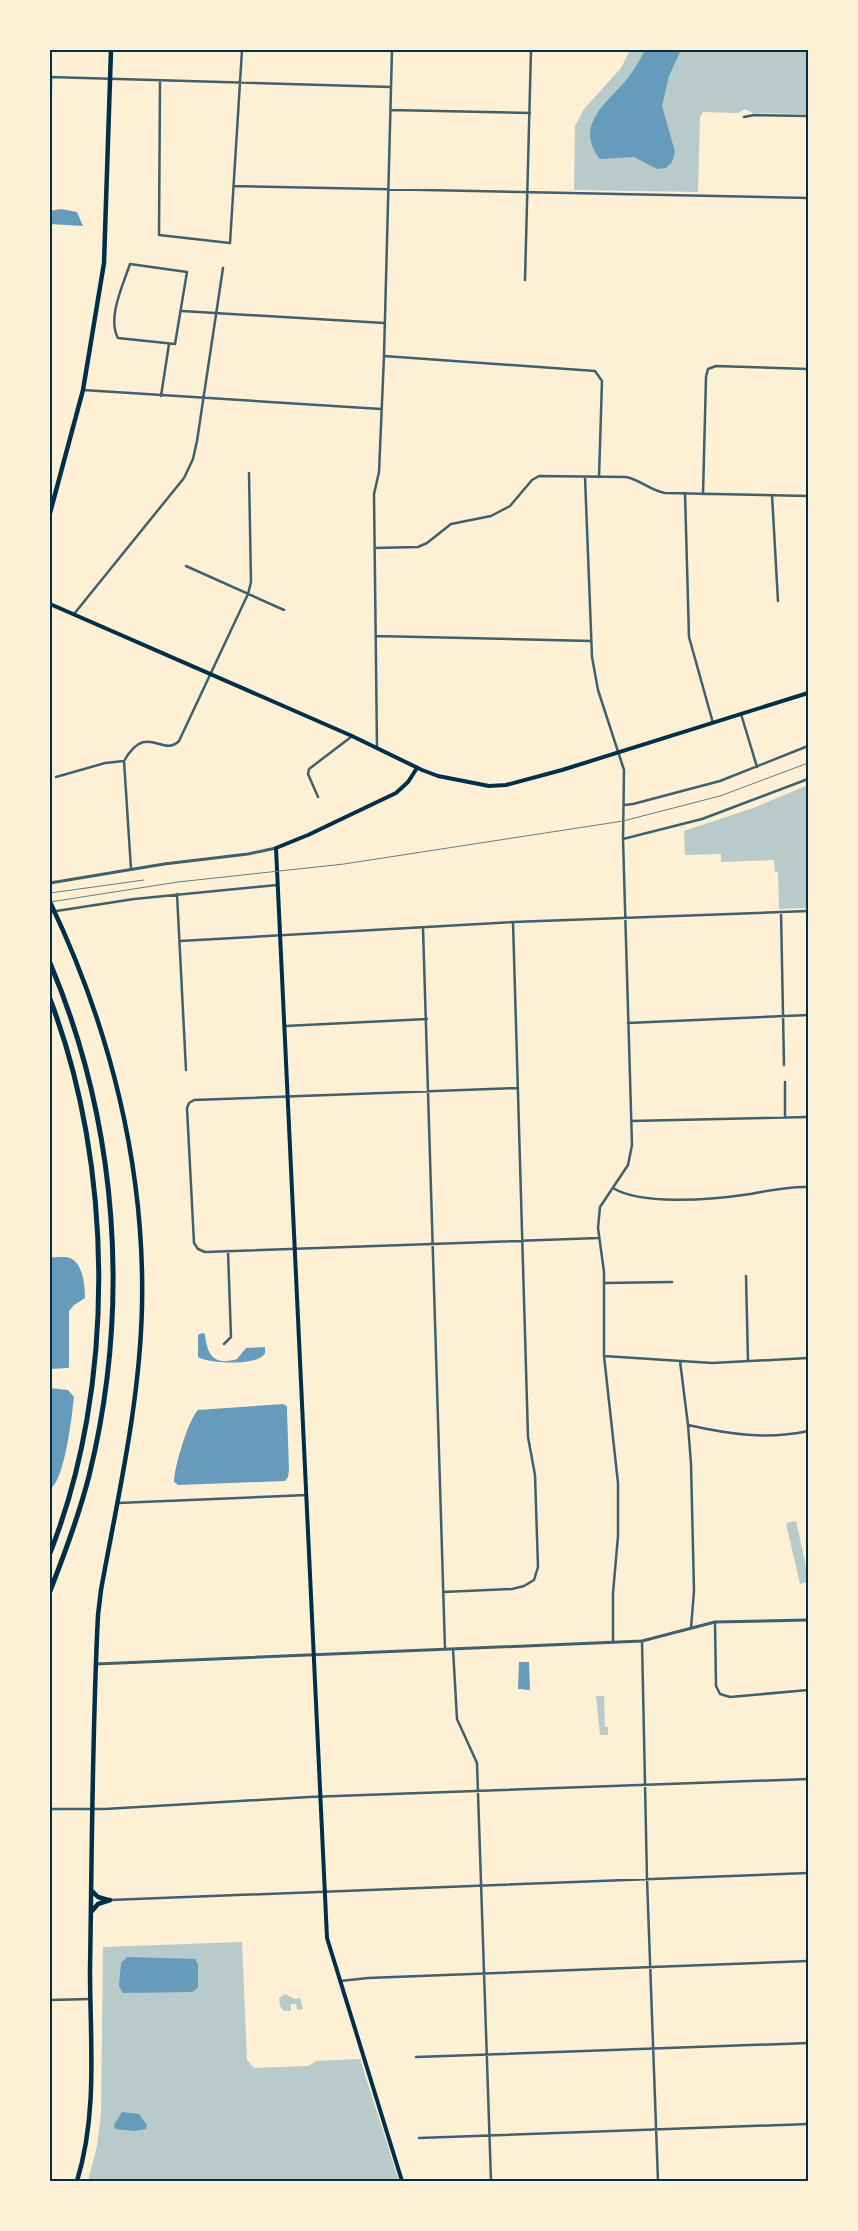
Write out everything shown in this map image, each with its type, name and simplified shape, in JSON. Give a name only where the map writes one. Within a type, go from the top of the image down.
[{"type":"highway","points":[[50,963],[76,1034],[100,1132],[108,1182],[113,1286],[109,1356],[98,1431],[77,1516],[50,1591]]},
{"type":"highway","points":[[50,999],[73,1070],[86,1132],[97,1219],[99,1285],[96,1355],[84,1429],[75,1472],[50,1553]]},
{"type":"main road","points":[[50,513],[83,390],[104,263],[107,226],[111,50]]},
{"type":"main road","points":[[50,604],[377,747],[417,768],[438,776],[483,785],[500,786],[619,752],[808,693]]},
{"type":"main road","points":[[402,2181],[327,1938],[282,936],[276,848],[302,838],[396,793],[408,782],[417,768]]},
{"type":"main road","points":[[50,902],[74,955],[107,1046],[120,1094],[138,1207],[142,1273],[139,1357],[130,1438],[101,1590],[95,1664],[90,2120],[77,2181]]},
{"type":"main road","points":[[92,1892],[98,1897],[110,1900]]},
{"type":"main road","points":[[91,1912],[98,1904],[110,1900]]},
{"type":"street","points":[[160,81],[159,235],[230,243],[242,50]]},
{"type":"street","points":[[377,747],[374,494],[379,472],[384,356],[392,50]]},
{"type":"street","points":[[526,280],[531,50]]},
{"type":"street","points":[[50,155],[51,77],[391,87]]},
{"type":"street","points":[[390,110],[530,113]]},
{"type":"street","points":[[744,117],[754,115],[808,116]]},
{"type":"street","points":[[234,186],[808,198]]},
{"type":"street","points":[[130,264],[187,272],[175,344],[169,344],[118,338],[114,330],[121,291],[130,264]]},
{"type":"street","points":[[74,614],[186,473],[196,450],[223,268]]},
{"type":"street","points":[[182,311],[384,323]]},
{"type":"street","points":[[161,396],[169,344]]},
{"type":"street","points":[[384,356],[591,369],[598,373],[602,381],[599,477]]},
{"type":"street","points":[[703,494],[706,377],[708,369],[716,366],[808,369]]},
{"type":"street","points":[[83,390],[381,409]]},
{"type":"street","points":[[131,869],[124,761],[132,748],[140,743],[150,741],[168,746],[179,741],[248,594],[251,582],[249,473]]},
{"type":"street","points":[[375,548],[418,547],[427,543],[452,524],[490,516],[510,506],[532,480],[538,476],[632,478],[658,492],[808,496]]},
{"type":"street","points":[[585,477],[591,641],[598,690],[624,770],[631,1155],[628,1165],[600,1207],[598,1238],[602,1251],[604,1283],[604,1356],[618,1483],[618,1536],[612,1593],[613,1642]]},
{"type":"street","points":[[685,493],[689,637],[712,723]]},
{"type":"street","points":[[772,495],[778,602]]},
{"type":"street","points":[[186,566],[284,610]]},
{"type":"street","points":[[376,636],[591,641]]},
{"type":"street","points":[[741,714],[757,767]]},
{"type":"street","points":[[318,797],[308,774],[309,769],[352,736]]},
{"type":"street","points":[[624,804],[633,804],[705,785],[757,767],[808,746]]},
{"type":"street","points":[[56,777],[105,763],[124,761]]},
{"type":"street","points":[[624,839],[702,819],[808,779]]},
{"type":"street","points":[[50,883],[131,869],[248,854],[276,848]]},
{"type":"street","points":[[50,912],[177,894],[279,885]]},
{"type":"street","points":[[177,894],[186,1070]]},
{"type":"street","points":[[180,941],[513,922],[808,911]]},
{"type":"street","points":[[781,912],[784,1065]]},
{"type":"street","points":[[443,1592],[518,1588],[534,1580],[538,1569],[535,1475],[528,1437],[513,922]]},
{"type":"street","points":[[423,928],[445,1649]]},
{"type":"street","points":[[628,1023],[808,1016]]},
{"type":"street","points":[[285,1026],[427,1019]]},
{"type":"street","points":[[785,1082],[785,1117]]},
{"type":"street","points":[[518,1088],[288,1098],[200,1099],[191,1102],[187,1108],[193,1240],[198,1249],[205,1252],[598,1238]]},
{"type":"street","points":[[631,1121],[808,1117]]},
{"type":"street","points":[[613,1188],[620,1193],[639,1197],[687,1199],[733,1196],[808,1187]]},
{"type":"street","points":[[224,1344],[231,1337],[228,1251]]},
{"type":"street","points":[[746,1276],[748,1361]]},
{"type":"street","points":[[604,1283],[672,1282]]},
{"type":"street","points":[[604,1356],[680,1361],[748,1361],[808,1358]]},
{"type":"street","points":[[680,1361],[691,1464],[694,1582],[691,1628]]},
{"type":"street","points":[[688,1425],[745,1435],[783,1435],[808,1431]]},
{"type":"street","points":[[117,1503],[307,1495]]},
{"type":"street","points":[[95,1664],[642,1641],[715,1622],[808,1620]]},
{"type":"street","points":[[715,1622],[716,1686],[719,1692],[726,1697],[808,1690]]},
{"type":"street","points":[[642,1641],[647,1879],[658,2181]]},
{"type":"street","points":[[453,1648],[457,1719],[476,1758],[491,2181]]},
{"type":"street","points":[[50,1809],[93,1809],[321,1797],[808,1778]]},
{"type":"street","points":[[110,1900],[808,1873]]},
{"type":"street","points":[[340,1981],[484,1973],[808,1961]]},
{"type":"street","points":[[50,2000],[90,1999]]},
{"type":"street","points":[[416,2057],[808,2043]]},
{"type":"street","points":[[419,2138],[808,2124]]},
{"type":"shaded area","points":[[630,50],[808,50],[808,114],[753,113],[745,109],[738,113],[703,112],[700,117],[698,192],[574,190],[575,126],[584,109],[621,68]]},
{"type":"shaded area","points":[[808,785],[808,908],[779,909],[778,872],[775,872],[774,860],[721,862],[721,854],[685,855],[684,831],[753,808]]},
{"type":"shaded area","points":[[796,1521],[808,1576],[808,1582],[800,1584],[786,1523]]},
{"type":"shaded area","points":[[596,1696],[604,1696],[605,1727],[608,1727],[608,1735],[600,1735]]},
{"type":"shaded area","points":[[242,1942],[247,2060],[254,2068],[308,2066],[317,2061],[360,2059],[399,2181],[88,2181],[97,2146],[101,2113],[103,1947]]},
{"type":"shaded area","points":[[285,1994],[295,1999],[300,1998],[303,2009],[297,2010],[296,2004],[291,2004],[291,2011],[284,2011],[280,2006],[279,1998]]},
{"type":"water","points":[[645,50],[681,50],[669,76],[662,106],[675,152],[672,162],[666,168],[657,169],[634,157],[600,159],[593,148],[590,138],[591,128],[599,110],[628,77]]},
{"type":"water","points":[[61,209],[77,212],[83,226],[50,224],[50,211]]},
{"type":"water","points":[[50,1257],[70,1258],[78,1265],[84,1281],[85,1298],[74,1305],[69,1311],[68,1368],[50,1369]]},
{"type":"water","points":[[205,1334],[210,1353],[217,1360],[229,1361],[237,1359],[246,1348],[265,1347],[265,1353],[261,1357],[245,1362],[223,1362],[204,1359],[198,1357],[198,1335]]},
{"type":"water","points":[[50,1388],[68,1390],[74,1397],[64,1461],[60,1474],[50,1489]]},
{"type":"water","points":[[283,1404],[287,1406],[289,1470],[285,1481],[178,1485],[174,1482],[182,1444],[198,1410]]},
{"type":"water","points":[[519,1662],[529,1662],[530,1690],[518,1689]]},
{"type":"water","points":[[127,1957],[195,1959],[198,1964],[198,1988],[192,1992],[123,1993],[119,1986],[121,1963]]},
{"type":"water","points":[[122,2112],[139,2114],[147,2125],[146,2129],[135,2131],[115,2129],[114,2125]]},
{"type":"railway","points":[[50,902],[178,882],[344,864],[623,821],[720,796],[808,763]]},
{"type":"railway","points":[[50,893],[144,880]]}]
